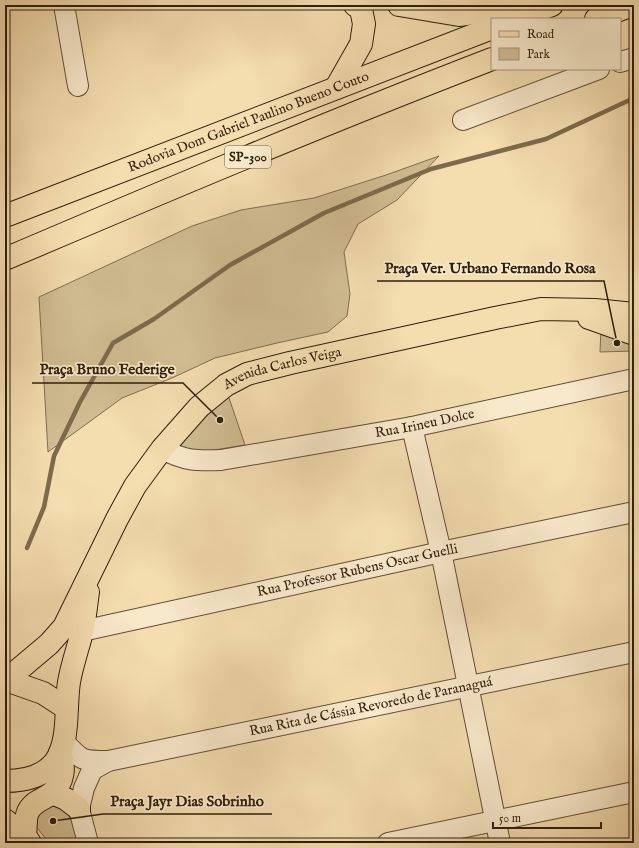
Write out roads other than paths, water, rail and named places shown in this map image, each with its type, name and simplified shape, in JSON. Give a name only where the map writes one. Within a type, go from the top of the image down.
[{"type":"main road","points":[[336,88],[361,44],[364,24],[361,9],[355,5]]},
{"type":"main road","points":[[399,5],[459,15],[531,5]]},
{"type":"main road","points":[[519,18],[552,5]]},
{"type":"main road","points":[[599,18],[632,5]]},
{"type":"main road","name":"Rodovia Dom Gabriel Paulino Bueno Couto","points":[[5,216],[491,28]]},
{"type":"main road","name":"Rodovia Dom Gabriel Paulino Bueno Couto","points":[[5,259],[388,99],[491,59]]},
{"type":"main road","name":"Avenida Carlos Veiga","points":[[5,680],[49,644],[64,627],[117,519],[135,486],[162,449],[199,407],[226,385],[248,374],[290,363],[542,309],[595,310],[634,314]]},
{"type":"main road","name":"Avenida Carlos Veiga","points":[[571,310],[593,320],[634,334]]},
{"type":"main road","name":"Avenida Carlos Veiga","points":[[52,793],[61,781],[64,770],[62,748],[66,708],[72,668],[82,631],[90,575]]},
{"type":"main road","points":[[5,680],[43,693],[66,708]]},
{"type":"main road","points":[[5,781],[17,781],[37,776],[54,764],[62,748]]},
{"type":"main road","points":[[27,840],[27,813],[33,803],[52,793],[66,799],[79,809]]},
{"type":"main road","points":[[5,820],[27,840]]},
{"type":"street","points":[[64,5],[78,86]]},
{"type":"street","points":[[621,62],[634,58]]},
{"type":"street","points":[[463,120],[596,70]]},
{"type":"street","name":"Rua Irineu Dolce","points":[[162,449],[174,455],[194,461],[221,460],[412,427],[632,377]]},
{"type":"street","points":[[412,427],[441,552],[500,843]]},
{"type":"street","name":"Rua Professor Rubens Oscar Guelli","points":[[82,631],[441,552],[634,512]]},
{"type":"street","name":"Rua Rita de Cássia Revoredo de Paranaguá","points":[[108,760],[634,652]]},
{"type":"street","points":[[62,748],[79,757],[90,760],[108,760]]},
{"type":"street","points":[[88,843],[79,809],[84,788],[92,770],[108,760]]},
{"type":"street","points":[[388,843],[634,792]]},
{"type":"waterway","points":[[27,548],[44,507],[54,456],[80,402],[113,343],[154,319],[230,265],[324,213],[431,169],[546,139],[634,98]]},
{"type":"place","name":"Praça Ver. Urbano Fernando Rosa","points":[[617,343]]},
{"type":"place","name":"Praça Bruno Federige","points":[[220,420]]},
{"type":"place","name":"Praça Jayr Dias Sobrinho","points":[[53,821]]}]
